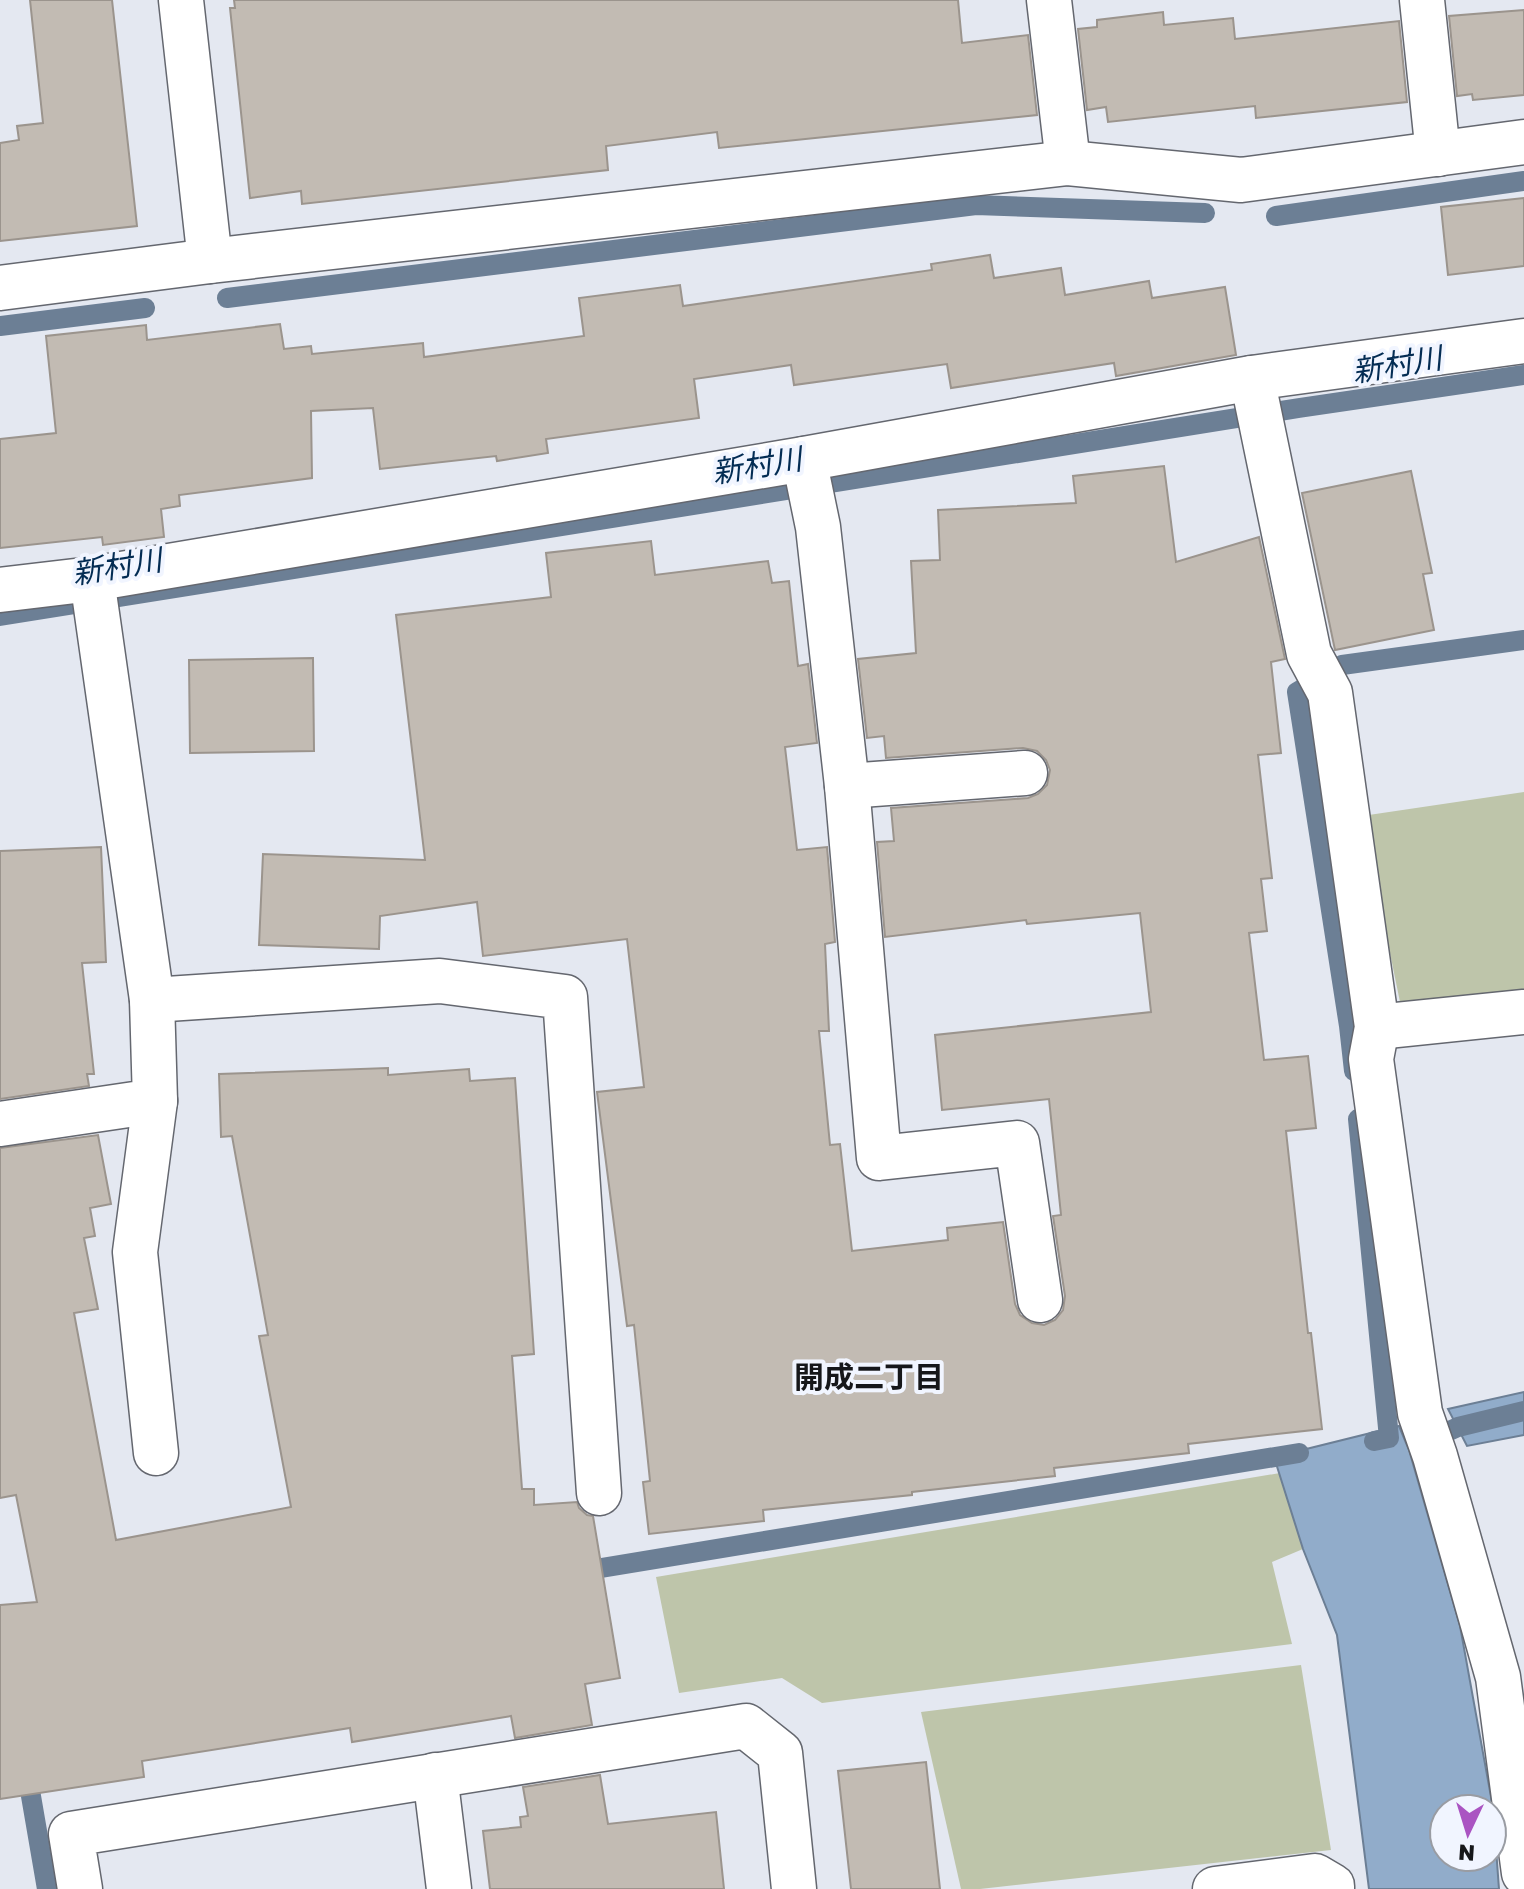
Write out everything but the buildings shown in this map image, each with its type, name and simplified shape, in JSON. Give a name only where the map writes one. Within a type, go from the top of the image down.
[{"type":"street","points":[[181,0],[210,261]]},
{"type":"street","points":[[1049,0],[1068,163]]},
{"type":"street","points":[[1422,0],[1438,154]]},
{"type":"street","points":[[0,288],[210,261],[1068,163],[1241,180],[1524,142]]},
{"type":"street","points":[[0,590],[92,579],[1524,341]]},
{"type":"street","points":[[1253,386],[1309,654],[1330,693],[1377,1027],[1371,1059],[1420,1413],[1511,1676],[1524,1873]]},
{"type":"street","points":[[804,459],[818,527],[847,786],[879,1158],[1017,1143],[1040,1300]]},
{"type":"street","points":[[92,579],[152,1000],[155,1101],[135,1252],[156,1453]]},
{"type":"street","points":[[847,786],[1025,773]]},
{"type":"street","points":[[152,1000],[440,981],[565,997],[599,1493]]},
{"type":"street","points":[[1377,1027],[1524,1012]]},
{"type":"street","points":[[0,1124],[155,1101]]},
{"type":"street","points":[[80,1889],[71,1834],[746,1726],[780,1753],[794,1889]]},
{"type":"street","points":[[435,1775],[449,1889]]},
{"type":"street","points":[[1215,1889],[1315,1876],[1332,1889]]},
{"type":"green space","points":[[1524,792],[1524,991],[1400,1002],[1362,816]]},
{"type":"green space","points":[[1280,1473],[1303,1549],[1272,1562],[1292,1644],[822,1703],[782,1678],[679,1693],[656,1577]]},
{"type":"green space","points":[[1301,1665],[1331,1850],[961,1889],[921,1712]]},
{"type":"water","points":[[1524,1392],[1524,1435],[1467,1446],[1448,1409]]},
{"type":"water","points":[[1399,1426],[1409,1450],[1460,1626],[1490,1793],[1428,1793],[1428,1873],[1498,1873],[1499,1889],[1369,1889],[1337,1635],[1303,1549],[1274,1457]]},
{"type":"waterway","points":[[1276,216],[1524,181]]},
{"type":"waterway","points":[[227,298],[976,205],[1205,213]]},
{"type":"waterway","points":[[0,326],[145,308]]},
{"type":"waterway","name":"新村川","points":[[0,616],[1299,408],[1524,375]]},
{"type":"waterway","points":[[1354,1071],[1297,692],[1342,665],[1524,640]]},
{"type":"waterway","points":[[1358,1119],[1389,1438],[1374,1441]]},
{"type":"waterway","points":[[1425,1442],[1458,1427],[1524,1411]]},
{"type":"waterway","points":[[577,1572],[1299,1453]]},
{"type":"waterway","points":[[26,1767],[47,1889]]},
{"type":"district","name":"開成二丁目","points":[[869,1378]]}]
